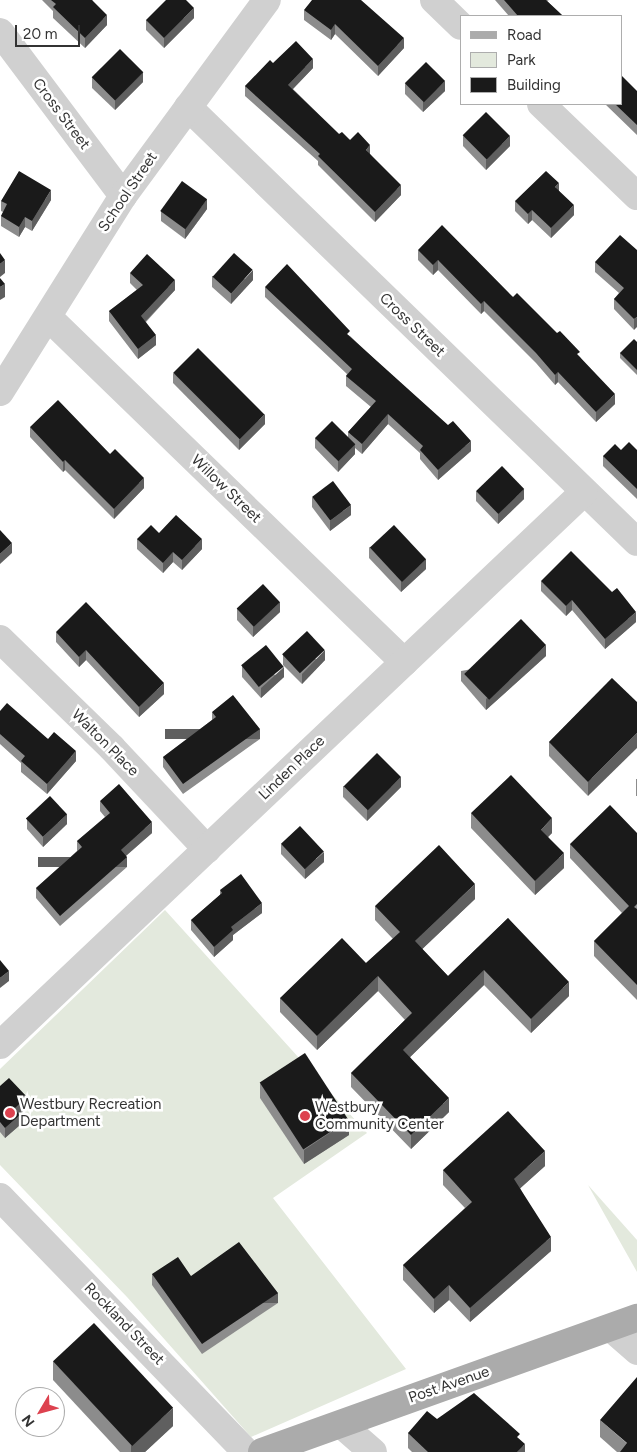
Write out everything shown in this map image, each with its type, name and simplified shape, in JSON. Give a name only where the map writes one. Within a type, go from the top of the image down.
[{"type":"main road","name":"Post Avenue","points":[[262,1452],[637,1318]]},
{"type":"street","name":"School Street","points":[[0,392],[123,196],[267,0]]},
{"type":"street","points":[[434,0],[460,25]]},
{"type":"street","name":"Cross Street","points":[[0,32],[123,196]]},
{"type":"street","points":[[543,105],[637,196]]},
{"type":"street","name":"Cross Street","points":[[188,107],[637,542]]},
{"type":"street","name":"Willow Street","points":[[48,317],[404,662]]},
{"type":"street","name":"Linden Place","points":[[0,1045],[584,492]]},
{"type":"street","name":"Walton Place","points":[[0,639],[112,748],[207,849]]},
{"type":"street","name":"Rockland Street","points":[[0,1197],[246,1452]]},
{"type":"street","points":[[611,1328],[637,1351]]},
{"type":"street","points":[[342,1425],[373,1452]]},
{"type":"green space","points":[[165,910],[367,1133],[273,1198],[406,1369],[251,1437],[127,1297],[0,1165],[0,1069]]},
{"type":"green space","points":[[588,1185],[637,1240],[637,1272]]},
{"type":"building","points":[[51,0],[92,0],[107,15],[85,38],[53,7],[56,4]]},
{"type":"building","points":[[166,0],[186,0],[194,8],[164,38],[146,20]]},
{"type":"building","points":[[312,0],[361,0],[404,38],[378,66],[335,24],[331,30],[304,10]]},
{"type":"building","points":[[504,0],[546,0],[562,15],[522,15],[517,15]]},
{"type":"building","points":[[296,41],[313,59],[288,85],[339,134],[342,132],[350,140],[358,132],[370,145],[366,150],[401,185],[375,212],[318,156],[320,154],[245,86],[270,60],[273,63]]},
{"type":"building","points":[[120,49],[143,72],[115,101],[92,77]]},
{"type":"building","points":[[426,62],[445,81],[424,102],[405,83]]},
{"type":"building","points":[[622,76],[637,91],[637,125],[616,105],[622,105]]},
{"type":"building","points":[[486,112],[510,136],[487,159],[463,135]]},
{"type":"building","points":[[19,171],[51,190],[32,221],[25,217],[19,227],[1,216],[7,204],[1,201]]},
{"type":"building","points":[[546,171],[559,183],[555,187],[574,205],[551,228],[532,210],[528,214],[515,201]]},
{"type":"building","points":[[182,181],[207,199],[185,229],[160,211]]},
{"type":"building","points":[[442,225],[513,297],[517,293],[557,333],[560,331],[580,352],[577,354],[615,394],[596,412],[558,372],[555,375],[536,353],[484,301],[481,304],[438,260],[433,265],[418,250]]},
{"type":"building","points":[[620,235],[637,250],[637,317],[634,319],[614,299],[624,288],[595,262]]},
{"type":"building","points":[[0,253],[5,260],[0,264]]},
{"type":"building","points":[[234,253],[253,270],[231,294],[213,277]]},
{"type":"building","points":[[147,254],[175,280],[141,316],[156,335],[138,349],[109,311],[143,285],[130,273]]},
{"type":"building","points":[[287,264],[350,331],[347,334],[448,425],[453,421],[471,441],[438,470],[420,450],[423,446],[388,414],[362,444],[348,432],[376,401],[346,376],[352,369],[265,287]]},
{"type":"building","points":[[0,278],[5,284],[0,287]]},
{"type":"building","points":[[634,339],[637,342],[637,370],[620,353]]},
{"type":"building","points":[[198,348],[264,414],[240,439],[173,373]]},
{"type":"building","points":[[58,400],[110,454],[115,449],[144,478],[114,509],[65,460],[63,462],[30,427]]},
{"type":"building","points":[[332,421],[355,444],[338,461],[315,438]]},
{"type":"building","points":[[629,442],[637,450],[637,489],[603,456],[615,444],[621,450]]},
{"type":"building","points":[[502,466],[524,489],[498,514],[476,491]]},
{"type":"building","points":[[333,481],[351,505],[330,521],[312,497]]},
{"type":"building","points":[[176,515],[202,539],[182,560],[173,552],[163,563],[137,539],[151,525],[159,533]]},
{"type":"building","points":[[394,525],[426,559],[402,582],[370,548]]},
{"type":"building","points":[[0,530],[12,543],[0,554]]},
{"type":"building","points":[[571,551],[612,592],[617,588],[636,612],[605,639],[572,600],[566,606],[541,581]]},
{"type":"building","points":[[263,584],[280,602],[254,627],[237,609]]},
{"type":"building","points":[[86,602],[164,683],[139,707],[86,650],[79,657],[56,632]]},
{"type":"building","points":[[521,619],[546,645],[489,700],[464,674]]},
{"type":"building","points":[[307,631],[325,650],[300,673],[282,654]]},
{"type":"building","points":[[266,645],[284,667],[259,687],[241,665]]},
{"type":"building","points":[[612,678],[637,702],[637,733],[588,782],[549,742]]},
{"type":"building","points":[[233,695],[260,729],[183,784],[163,757],[216,717],[212,712]]},
{"type":"building","points":[[7,703],[48,739],[54,732],[76,751],[47,784],[21,761],[25,756],[0,734],[0,711]]},
{"type":"building","points":[[377,753],[401,777],[368,810],[344,786]]},
{"type":"building","points":[[511,775],[552,818],[541,830],[564,853],[535,881],[471,813]]},
{"type":"building","points":[[119,784],[152,822],[121,850],[127,857],[60,916],[36,888],[82,847],[77,841],[110,813],[100,801]]},
{"type":"building","points":[[50,796],[67,814],[43,837],[26,819]]},
{"type":"building","points":[[610,805],[637,833],[637,904],[634,907],[637,909],[637,985],[594,941],[629,906],[570,844]]},
{"type":"building","points":[[300,826],[324,852],[305,869],[281,844]]},
{"type":"building","points":[[439,845],[475,884],[415,941],[448,976],[508,918],[569,982],[531,1019],[484,970],[403,1050],[449,1098],[411,1135],[351,1073],[412,1013],[378,976],[317,1036],[280,998],[342,938],[366,963],[400,932],[375,906]]},
{"type":"building","points":[[241,874],[262,903],[231,927],[233,930],[214,947],[191,920],[222,893],[220,890]]},
{"type":"building","points":[[0,960],[9,971],[0,978]]},
{"type":"building","name":"Westbury Community Center","points":[[305,1053],[349,1120],[303,1150],[260,1082]]},
{"type":"building","name":"Westbury Recreation Department","points":[[9,1078],[27,1097],[14,1109],[20,1115],[5,1128],[0,1122],[0,1086]]},
{"type":"building","points":[[508,1111],[545,1151],[514,1179],[551,1237],[470,1308],[449,1285],[434,1299],[403,1265],[472,1202],[443,1170]]},
{"type":"building","points":[[239,1242],[278,1293],[202,1344],[152,1274],[178,1257],[191,1276]]},
{"type":"building","points":[[94,1323],[173,1408],[132,1446],[53,1361]]},
{"type":"building","points":[[637,1377],[637,1452],[620,1452],[627,1443],[600,1420]]},
{"type":"building","points":[[474,1393],[520,1434],[517,1437],[525,1444],[517,1452],[428,1452],[408,1433],[427,1411],[437,1419]]},
{"type":"place","name":"Westbury Recreation Department","points":[[10,1113]]},
{"type":"place","name":"Westbury Community Center","points":[[305,1116]]}]
